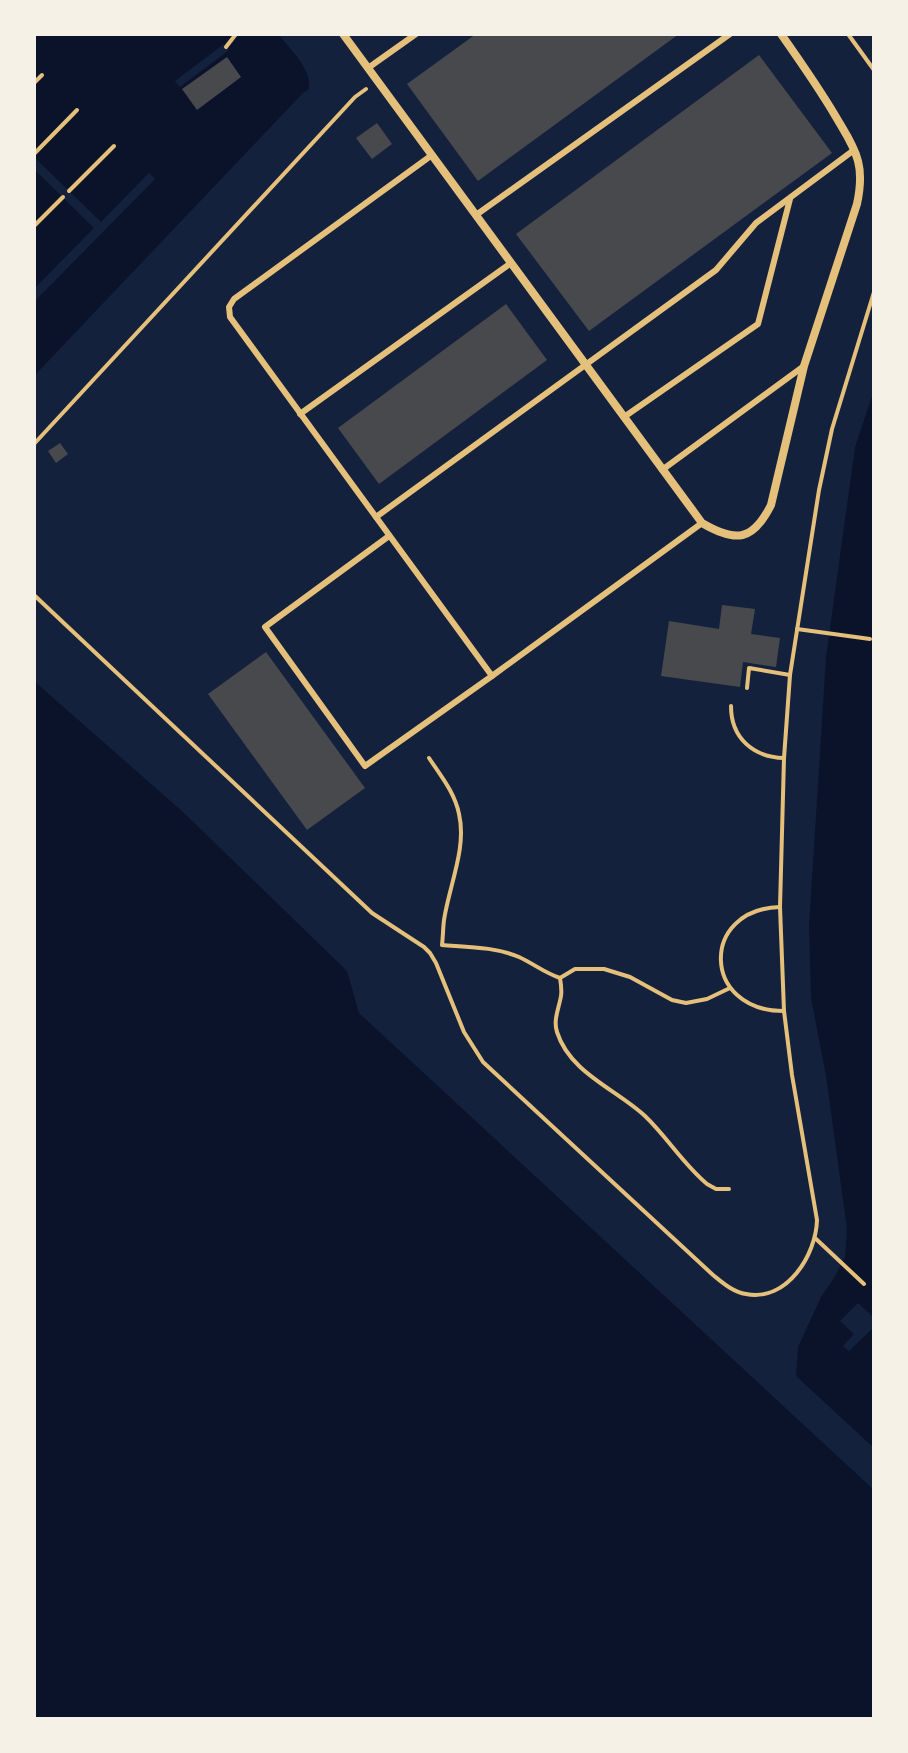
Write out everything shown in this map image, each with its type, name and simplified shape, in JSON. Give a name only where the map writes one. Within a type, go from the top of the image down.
[{"type":"street","points":[[343,34],[702,523],[733,536],[757,528],[775,494],[804,366],[857,204],[861,177],[854,150],[824,97],[781,34]]},
{"type":"lane","points":[[368,68],[416,34]]},
{"type":"lane","points":[[476,215],[730,34]]},
{"type":"lane","points":[[376,517],[716,270],[756,223],[854,150]]},
{"type":"lane","points":[[432,155],[234,299],[228,312],[492,676]]},
{"type":"lane","points":[[624,417],[758,324],[790,198]]},
{"type":"lane","points":[[300,414],[511,263]]},
{"type":"lane","points":[[662,470],[804,366]]},
{"type":"lane","points":[[389,536],[265,627],[365,766],[702,523]]},
{"type":"path","points":[[226,47],[236,34]]},
{"type":"path","points":[[848,34],[874,70]]},
{"type":"path","points":[[34,83],[42,75]]},
{"type":"path","points":[[34,444],[355,97],[377,80]]},
{"type":"path","points":[[34,154],[77,110]]},
{"type":"path","points":[[69,191],[114,146]]},
{"type":"path","points":[[34,226],[63,197]]},
{"type":"path","points":[[34,595],[372,913],[430,953],[464,1032],[483,1062],[713,1275],[736,1291],[755,1295],[767,1293],[788,1281],[808,1257],[817,1220],[784,1011],[780,907],[784,758],[790,675],[819,490],[832,429],[874,292]]},
{"type":"path","points":[[796,629],[870,639]]},
{"type":"path","points":[[747,688],[749,668],[790,675]]},
{"type":"path","points":[[731,706],[731,716],[744,743],[771,758],[784,758]]},
{"type":"path","points":[[429,758],[454,797],[460,815],[460,843],[442,945],[509,953],[560,978]]},
{"type":"path","points":[[780,907],[753,911],[739,920],[728,933],[721,949],[721,966],[736,996],[751,1006],[784,1011]]},
{"type":"path","points":[[560,978],[575,969],[604,969],[630,977],[672,1000],[686,1003],[707,999],[730,988]]},
{"type":"path","points":[[560,978],[562,994],[556,1025],[564,1047],[574,1060],[588,1075],[629,1102],[707,1184],[716,1189],[729,1189]]},
{"type":"path","points":[[815,1238],[864,1284]]},
{"type":"water","points":[[34,34],[278,34],[307,74],[309,89],[34,376]]},
{"type":"water","points":[[874,390],[874,1448],[796,1376],[798,1347],[821,1297],[845,1257],[847,1229],[826,1076],[811,998],[809,926],[826,657],[855,447]]},
{"type":"water","points":[[34,681],[183,812],[347,971],[359,1013],[874,1490],[874,1719],[34,1719]]},
{"type":"pier","points":[[224,44],[229,50],[180,87],[175,81]]},
{"type":"pier","points":[[34,157],[101,222],[149,173],[155,179],[34,302],[34,289],[94,228],[34,169]]},
{"type":"pier","points":[[858,1303],[874,1315],[874,1327],[849,1351],[843,1346],[854,1334],[840,1321]]},
{"type":"building","points":[[476,34],[679,34],[478,181],[407,84]]},
{"type":"building","points":[[759,55],[832,153],[589,331],[516,234]]},
{"type":"building","points":[[227,57],[241,77],[197,110],[182,89]]},
{"type":"building","points":[[377,123],[392,144],[372,159],[356,138]]},
{"type":"building","points":[[506,304],[547,360],[379,484],[338,428]]},
{"type":"building","points":[[60,443],[68,454],[56,463],[48,451]]},
{"type":"building","points":[[722,605],[755,609],[751,634],[780,638],[776,667],[743,662],[740,687],[661,676],[669,621],[719,629]]},
{"type":"building","points":[[266,652],[365,788],[307,830],[208,694]]}]
